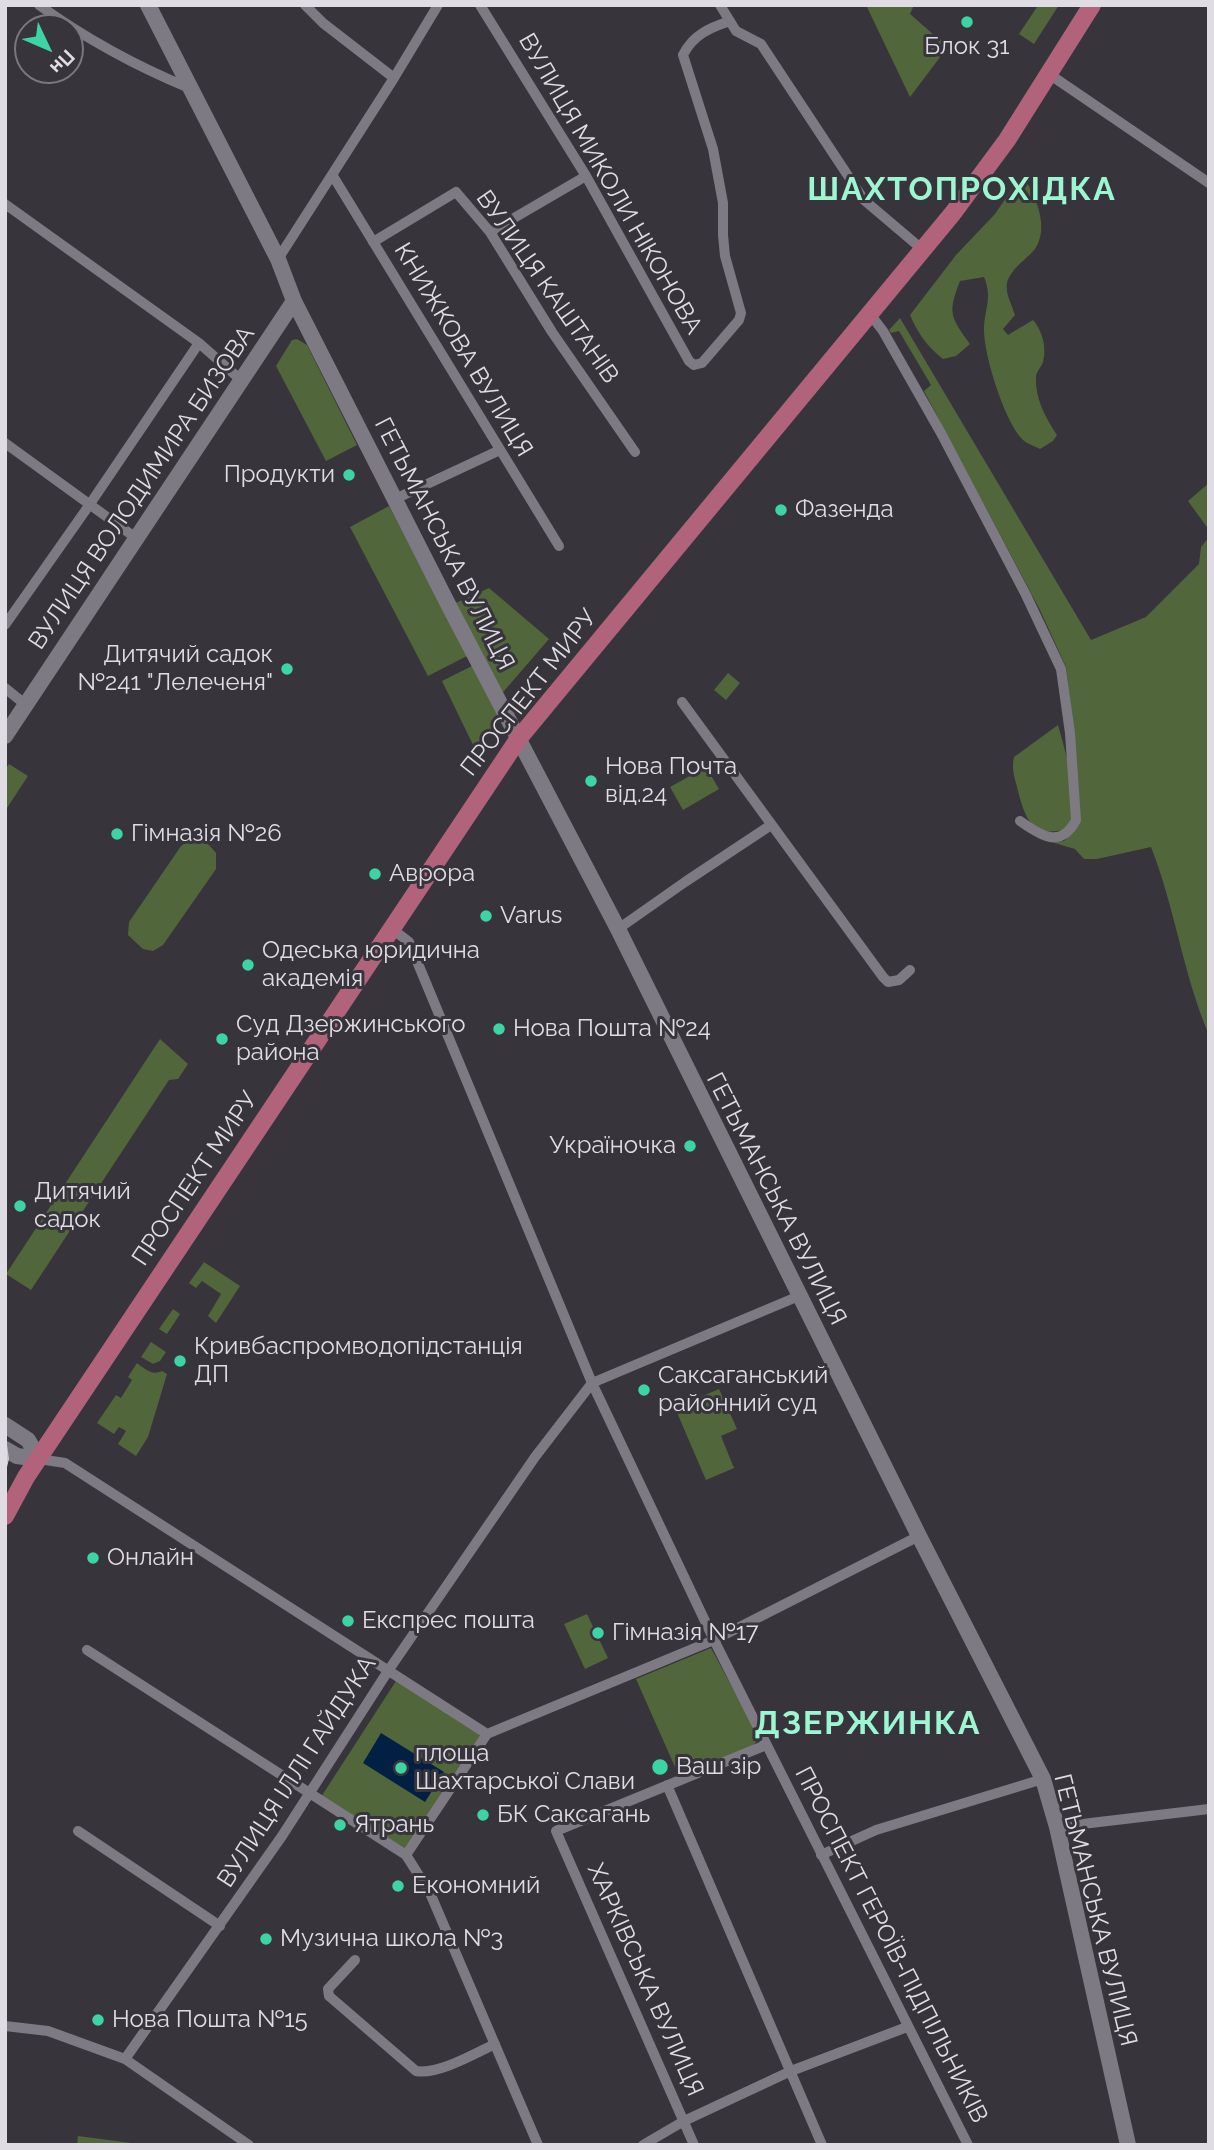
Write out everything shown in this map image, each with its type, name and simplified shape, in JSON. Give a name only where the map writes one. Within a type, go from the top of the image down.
[{"type":"main road","name":"ПРОСПЕКТ МИРУ","points":[[5,1516],[26,1478],[519,738],[978,181],[1093,5]]},
{"type":"street","points":[[39,5],[110,51],[189,88]]},
{"type":"street","name":"ГЕТЬМАНСЬКА ВУЛИЦЯ","points":[[148,5],[278,259],[294,301],[618,929],[799,1296],[1043,1779],[1057,1827],[1128,2145]]},
{"type":"street","points":[[305,5],[323,23],[394,78]]},
{"type":"street","points":[[278,259],[438,5]]},
{"type":"street","name":"ВУЛИЦЯ МИКОЛИ НІКОНОВА","points":[[480,5],[586,176],[689,361],[694,365],[702,363],[739,320],[741,313],[725,256],[723,203],[713,149],[683,55],[697,36],[709,28],[730,21]]},
{"type":"street","points":[[720,5],[736,31],[761,44],[864,200],[923,250]]},
{"type":"street","points":[[1049,74],[1209,183]]},
{"type":"street","name":"КНИЖКОВА ВУЛИЦЯ","points":[[332,176],[559,546]]},
{"type":"street","points":[[490,232],[586,176]]},
{"type":"street","name":"ВУЛИЦЯ КАШТАНІВ","points":[[373,243],[456,192],[490,232],[552,332],[635,452]]},
{"type":"street","points":[[5,204],[199,343],[242,380]]},
{"type":"street","name":"ВУЛИЦЯ ВОЛОДИМИРА БИЗОВА","points":[[5,736],[294,301]]},
{"type":"street","points":[[870,314],[883,331],[941,433],[1026,595],[1061,669],[1070,733],[1076,820],[1070,832],[1062,837],[1050,837],[1020,821]]},
{"type":"street","points":[[5,625],[199,343]]},
{"type":"street","points":[[5,443],[136,538]]},
{"type":"street","points":[[395,499],[500,450]]},
{"type":"street","points":[[5,688],[26,705]]},
{"type":"street","points":[[682,702],[883,977],[888,982],[899,980],[910,970]]},
{"type":"street","points":[[618,929],[771,825]]},
{"type":"street","name":"ПРОСПЕКТ ГЕРОЇВ-ПІДПІЛЬНИКІВ","points":[[391,928],[410,942],[592,1382],[714,1640],[968,2145]]},
{"type":"street","points":[[592,1382],[799,1296]]},
{"type":"street","name":"ВУЛИЦЯ ІЛЛІ ГАЙДУКА","points":[[125,2059],[220,1926],[388,1671],[535,1457],[592,1382]]},
{"type":"street","points":[[5,1425],[28,1440],[39,1459]]},
{"type":"street","points":[[5,1449],[17,1457],[65,1463],[487,1734]]},
{"type":"street","points":[[5,1501],[26,1478]]},
{"type":"street","points":[[406,1855],[487,1734],[714,1640],[919,1536]]},
{"type":"street","points":[[88,1650],[406,1855],[430,1893],[538,2145]]},
{"type":"street","points":[[766,1745],[667,1785],[822,2145]]},
{"type":"street","points":[[821,1855],[876,1830],[1043,1779]]},
{"type":"street","name":"ХАРКІВСЬКА ВУЛИЦЯ","points":[[667,1785],[556,1831],[694,2145]]},
{"type":"street","points":[[1057,1827],[1209,1809]]},
{"type":"street","points":[[78,1831],[220,1926]]},
{"type":"street","points":[[355,1960],[328,1989],[329,1996],[416,2071],[437,2069],[495,2044]]},
{"type":"street","points":[[5,2026],[48,2031],[125,2059],[232,2140],[249,2145]]},
{"type":"street","points":[[643,2145],[684,2121],[791,2071],[907,2027]]},
{"type":"green space","points":[[866,5],[914,5],[910,14],[934,35],[950,44],[910,97]]},
{"type":"green space","points":[[1059,5],[1034,44],[1019,34],[1037,7]]},
{"type":"green space","points":[[1018,180],[1026,181],[1034,196],[1040,214],[1041,232],[1035,249],[1015,269],[1007,283],[1015,315],[1003,329],[1008,335],[1033,320],[1043,339],[1044,356],[1036,377],[1037,392],[1057,435],[1040,449],[1023,440],[1015,429],[996,387],[985,341],[984,323],[988,298],[984,277],[960,281],[956,292],[953,315],[970,344],[956,356],[943,359],[937,354],[916,328],[910,315],[956,255],[995,214]]},
{"type":"green space","points":[[900,318],[1091,640],[1146,617],[1199,564],[1201,547],[1209,537],[1209,1035],[1192,988],[1167,894],[1151,847],[1097,859],[1084,859],[1075,849],[1051,842],[1064,841],[1074,832],[1074,732],[1066,667],[1040,610],[924,391],[931,385],[899,331],[891,333],[889,330]]},
{"type":"green space","points":[[297,339],[307,345],[357,445],[326,461],[276,366],[292,340]]},
{"type":"green space","points":[[1209,483],[1209,530],[1188,501]]},
{"type":"green space","points":[[389,506],[467,656],[428,676],[350,527]]},
{"type":"green space","points":[[489,588],[549,639],[498,698],[449,606]]},
{"type":"green space","points":[[472,666],[499,718],[476,751],[442,681]]},
{"type":"green space","points":[[728,673],[740,683],[726,700],[714,690]]},
{"type":"green space","points":[[1058,725],[1071,777],[1073,803],[1068,829],[1046,831],[1032,825],[1024,811],[1013,761],[1014,757]]},
{"type":"green space","points":[[9,764],[28,776],[5,811],[5,770]]},
{"type":"green space","points":[[706,767],[719,789],[683,810],[670,787]]},
{"type":"green space","points":[[199,839],[216,853],[216,869],[163,945],[153,951],[143,949],[128,935],[129,922],[181,846],[188,841]]},
{"type":"green space","points":[[160,1039],[188,1064],[178,1079],[169,1080],[31,1290],[6,1274]]},
{"type":"green space","points":[[204,1262],[240,1286],[216,1323],[208,1316],[221,1294],[202,1281],[196,1288],[189,1283]]},
{"type":"green space","points":[[173,1309],[180,1314],[167,1334],[159,1329]]},
{"type":"green space","points":[[151,1342],[166,1352],[160,1361],[153,1364],[141,1357]]},
{"type":"green space","points":[[137,1363],[152,1372],[162,1371],[167,1374],[148,1437],[136,1456],[118,1444],[126,1431],[119,1427],[114,1434],[97,1423],[116,1395],[121,1398],[132,1380],[128,1377]]},
{"type":"green space","points":[[719,1389],[737,1429],[721,1436],[734,1468],[706,1480],[675,1408]]},
{"type":"green space","points":[[587,1614],[608,1658],[585,1669],[564,1624]]},
{"type":"green space","points":[[711,1648],[758,1735],[752,1747],[679,1776],[636,1679]]},
{"type":"green space","points":[[396,1681],[481,1736],[405,1852],[321,1797]]},
{"type":"green space","points":[[78,2136],[139,2144],[139,2145],[77,2145]]},
{"type":"water","points":[[381,1733],[444,1772],[425,1802],[363,1763]]},
{"type":"tram line","points":[[5,1438],[8,1459],[5,1471]]},
{"type":"place","name":"Блок 31","points":[[967,22]]},
{"type":"place","name":"Продукти","points":[[349,475]]},
{"type":"place","name":"Фазенда","points":[[781,510]]},
{"type":"place","name":"Дитячий садок №241 \"Лелеченя\"","points":[[287,669]]},
{"type":"place","name":"Нова Почта від.24","points":[[591,781]]},
{"type":"place","name":"Гімназія №26","points":[[117,834]]},
{"type":"place","name":"Аврора","points":[[375,874]]},
{"type":"place","name":"Varus","points":[[486,916]]},
{"type":"place","name":"Одеська юридична академія","points":[[248,965]]},
{"type":"place","name":"Нова Пошта №24","points":[[499,1029]]},
{"type":"place","name":"Суд Дзержинського района","points":[[222,1039]]},
{"type":"place","name":"Україночка","points":[[690,1146]]},
{"type":"place","name":"Дитячий садок","points":[[20,1206]]},
{"type":"place","name":"Кривбаспромводопідстанція ДП","points":[[180,1361]]},
{"type":"place","name":"Саксаганський районний суд","points":[[644,1390]]},
{"type":"place","name":"Онлайн","points":[[93,1558]]},
{"type":"place","name":"Експрес пошта","points":[[348,1621]]},
{"type":"place","name":"Гімназія №17","points":[[598,1633]]},
{"type":"place","name":"Ваш зір","points":[[660,1767]]},
{"type":"place","name":"площа Шахтарської Слави","points":[[401,1768]]},
{"type":"place","name":"БК Саксагань","points":[[483,1815]]},
{"type":"place","name":"Ятрань","points":[[340,1825]]},
{"type":"place","name":"Економний","points":[[398,1886]]},
{"type":"place","name":"Музична школа №3","points":[[266,1939]]},
{"type":"place","name":"Нова Пошта №15","points":[[98,2020]]},
{"type":"district","name":"ШАХТОПРОХІДКА","points":[[962,190]]},
{"type":"district","name":"ДЗЕРЖИНКА","points":[[868,1724]]}]
